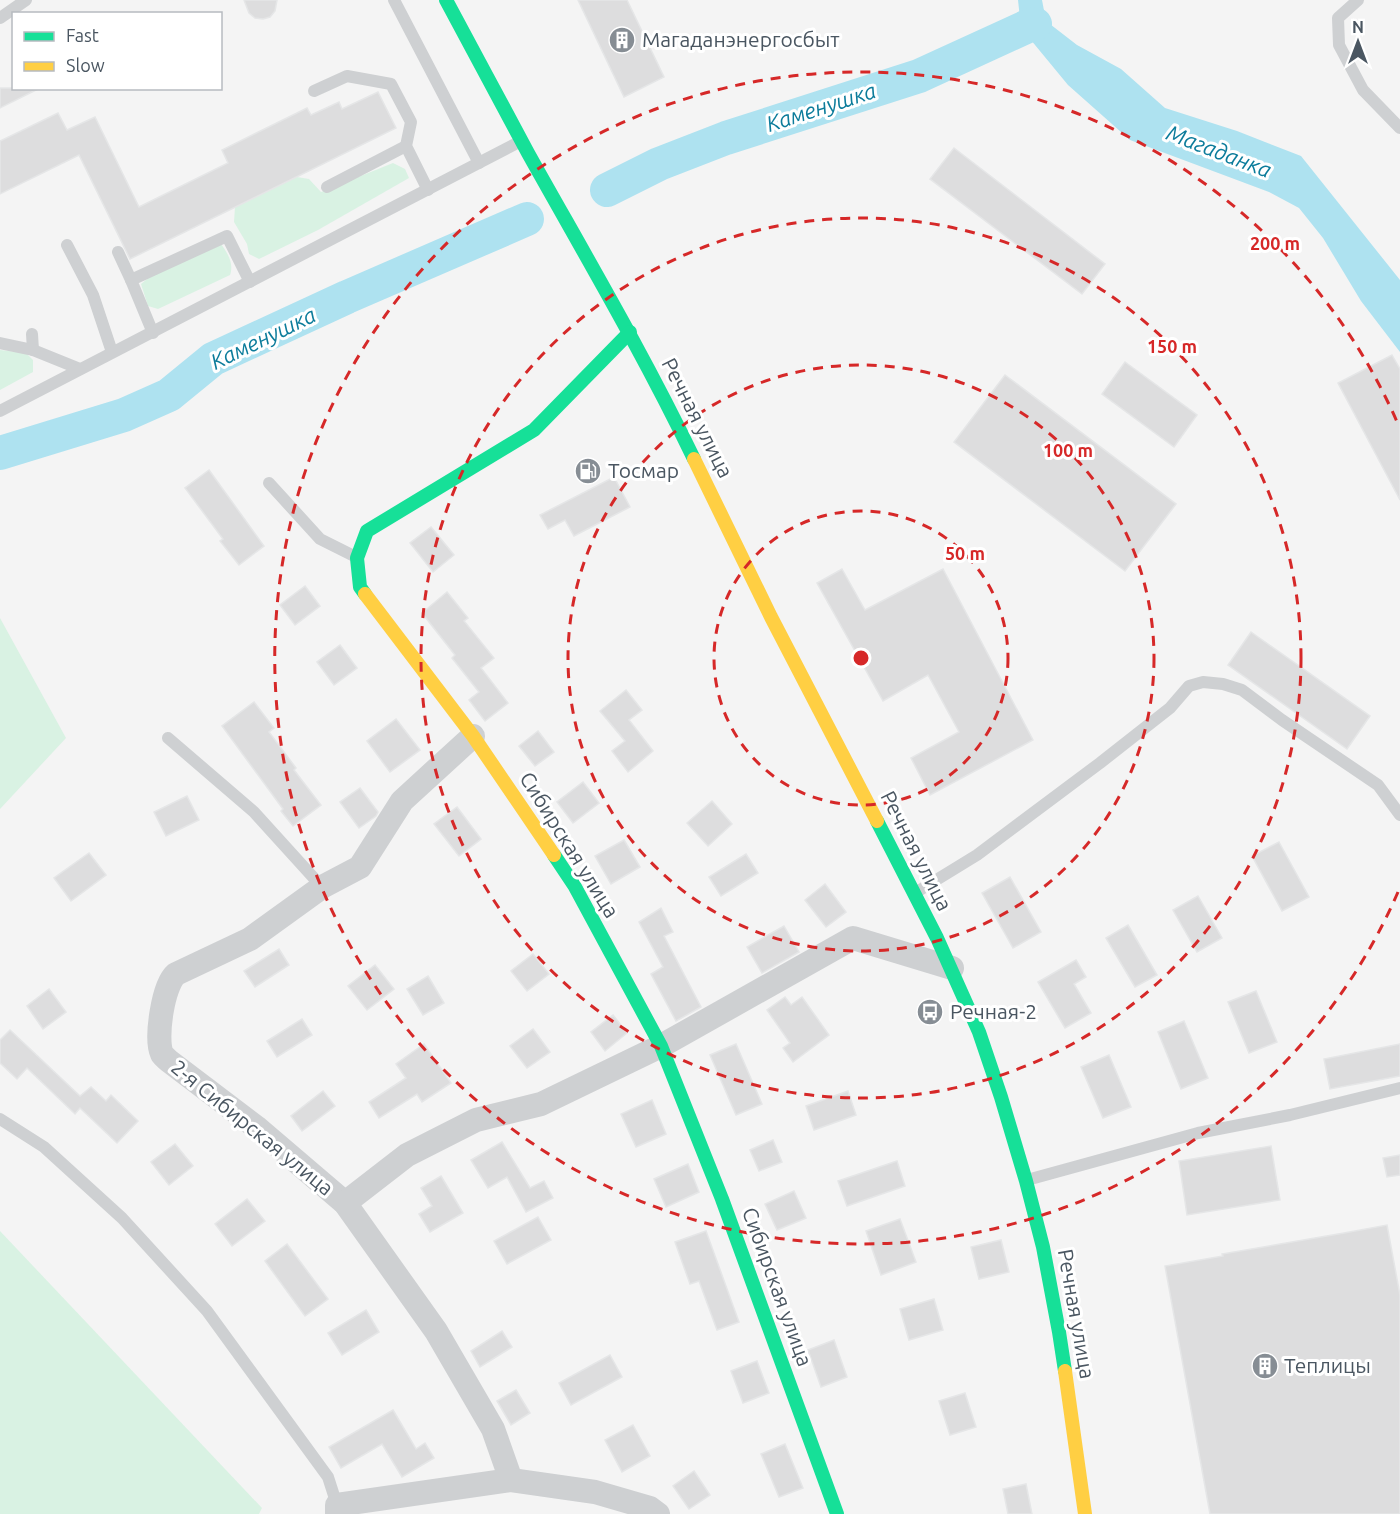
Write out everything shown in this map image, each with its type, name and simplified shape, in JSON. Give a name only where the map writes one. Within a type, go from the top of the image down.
[{"type":"main road","points":[[446,0],[522,141]]},
{"type":"main road","name":"Речная улица","points":[[522,141],[664,396],[777,627],[952,968],[979,1032],[1026,1180],[1043,1248],[1054,1301],[1085,1514]]},
{"type":"main road","name":"Сибирская улица","points":[[630,332],[534,430],[366,531],[357,558],[360,587],[473,736],[574,885],[661,1046],[722,1199],[837,1514]]},
{"type":"street","name":"2-я Сибирская улица","points":[[473,736],[402,801],[360,867],[322,887],[250,939],[172,978],[161,1010],[160,1044],[162,1053],[169,1061],[256,1127],[345,1203],[436,1331],[493,1429],[511,1480]]},
{"type":"street","points":[[345,1203],[407,1155],[476,1120],[541,1104],[661,1046],[853,938],[952,968]]},
{"type":"street","points":[[337,1509],[511,1480],[595,1492],[650,1508],[658,1514]]},
{"type":"lane","points":[[0,18],[26,0]]},
{"type":"lane","points":[[394,0],[479,163]]},
{"type":"lane","points":[[1358,0],[1338,18],[1339,45],[1363,90],[1400,128]]},
{"type":"lane","points":[[314,91],[347,76],[391,84],[411,122],[406,146],[428,190]]},
{"type":"lane","points":[[0,411],[522,141]]},
{"type":"lane","points":[[327,187],[406,146]]},
{"type":"lane","points":[[131,280],[227,236],[250,282]]},
{"type":"lane","points":[[67,245],[93,295],[112,352]]},
{"type":"lane","points":[[118,252],[153,333]]},
{"type":"lane","points":[[32,334],[33,350]]},
{"type":"lane","points":[[0,343],[33,350],[80,369]]},
{"type":"lane","points":[[269,483],[320,539],[357,558]]},
{"type":"lane","points":[[914,893],[977,855],[1170,708],[1189,686],[1203,682],[1222,684],[1242,690],[1378,785],[1400,815]]},
{"type":"lane","points":[[168,738],[254,812],[322,887]]},
{"type":"lane","points":[[1026,1180],[1198,1134],[1290,1115],[1400,1088]]},
{"type":"lane","points":[[0,1119],[44,1147],[123,1218],[207,1311],[328,1477],[337,1509]]},
{"type":"green space","points":[[393,163],[405,169],[409,178],[318,230],[259,259],[249,254],[247,244],[234,222],[235,207],[297,177],[309,179],[321,192]]},
{"type":"green space","points":[[221,244],[231,263],[230,275],[158,309],[148,306],[141,284],[152,275]]},
{"type":"green space","points":[[0,350],[26,353],[33,360],[33,372],[0,390]]},
{"type":"green space","points":[[0,618],[66,738],[0,809]]},
{"type":"green space","points":[[0,1231],[262,1508],[259,1514],[0,1514]]},
{"type":"water","name":"Магаданка","points":[[1018,0],[1042,0],[1046,21],[1077,45],[1121,69],[1165,108],[1237,131],[1301,156],[1400,280],[1400,352],[1361,301],[1323,238],[1299,208],[1269,192],[1130,140],[1068,85],[1021,28]]},
{"type":"building","points":[[244,0],[277,0],[275,11],[270,17],[263,19],[255,18],[249,13]]},
{"type":"building","name":"Магаданэнергосбыт","points":[[578,0],[627,0],[664,77],[624,97]]},
{"type":"building","points":[[0,88],[36,90],[0,108]]},
{"type":"building","points":[[378,92],[396,128],[130,259],[79,155],[0,194],[0,141],[58,113],[67,130],[95,117],[139,207],[228,163],[222,150],[307,108],[311,115],[339,102],[342,109]]},
{"type":"building","points":[[954,148],[1105,264],[1082,294],[930,179]]},
{"type":"building","points":[[1392,355],[1400,369],[1400,500],[1338,383]]},
{"type":"building","points":[[1125,362],[1197,415],[1174,447],[1102,394]]},
{"type":"building","points":[[1005,375],[1176,504],[1125,571],[954,442]]},
{"type":"building","points":[[209,470],[264,546],[239,565],[220,541],[223,539],[185,488]]},
{"type":"building","points":[[614,477],[630,507],[574,536],[565,520],[548,529],[540,515]]},
{"type":"building","points":[[431,527],[454,555],[433,572],[410,543]]},
{"type":"building","points":[[842,569],[865,610],[943,569],[1033,740],[930,795],[911,758],[959,732],[928,675],[883,701],[817,583]]},
{"type":"building","points":[[305,586],[320,606],[295,625],[280,605]]},
{"type":"building","points":[[447,592],[468,618],[464,621],[494,658],[481,668],[508,703],[485,721],[469,700],[479,692],[452,658],[455,655],[422,613]]},
{"type":"building","points":[[1251,632],[1370,716],[1347,749],[1228,665]]},
{"type":"building","points":[[340,645],[357,668],[334,685],[317,662]]},
{"type":"building","points":[[626,690],[642,710],[629,720],[653,751],[628,772],[612,751],[625,741],[600,711]]},
{"type":"building","points":[[254,702],[274,728],[269,732],[321,805],[293,826],[222,726]]},
{"type":"building","points":[[396,719],[420,750],[390,772],[367,741]]},
{"type":"building","points":[[538,731],[554,752],[535,766],[519,746]]},
{"type":"building","points":[[583,782],[599,803],[573,823],[557,802]]},
{"type":"building","points":[[360,788],[378,812],[359,828],[340,802]]},
{"type":"building","points":[[187,796],[199,820],[166,836],[154,812]]},
{"type":"building","points":[[712,801],[732,824],[708,846],[687,823]]},
{"type":"building","points":[[457,807],[481,839],[459,856],[434,824]]},
{"type":"building","points":[[624,840],[640,867],[611,884],[595,856]]},
{"type":"building","points":[[1279,842],[1309,897],[1282,911],[1252,856]]},
{"type":"building","points":[[89,853],[106,875],[71,901],[54,878]]},
{"type":"building","points":[[746,854],[758,873],[721,896],[709,877]]},
{"type":"building","points":[[1010,877],[1041,932],[1013,948],[982,893]]},
{"type":"building","points":[[825,884],[846,912],[826,927],[805,900]]},
{"type":"building","points":[[1198,896],[1222,938],[1197,952],[1173,910]]},
{"type":"building","points":[[661,908],[673,932],[664,936],[701,1007],[676,1021],[651,974],[663,967],[639,922]]},
{"type":"building","points":[[1128,925],[1157,975],[1135,987],[1106,938]]},
{"type":"building","points":[[784,926],[799,952],[762,973],[747,947]]},
{"type":"building","points":[[279,949],[289,965],[255,987],[244,971]]},
{"type":"building","points":[[533,954],[549,974],[527,991],[511,971]]},
{"type":"building","points":[[1076,960],[1086,977],[1074,984],[1091,1013],[1065,1028],[1038,982]]},
{"type":"building","points":[[375,965],[394,989],[367,1010],[348,986]]},
{"type":"building","points":[[428,976],[444,1003],[423,1015],[407,989]]},
{"type":"building","points":[[49,989],[66,1012],[43,1029],[27,1006]]},
{"type":"building","points":[[1256,991],[1277,1042],[1249,1053],[1228,1002]]},
{"type":"building","points":[[785,997],[791,1005],[802,997],[829,1035],[793,1062],[783,1048],[790,1043],[767,1010]]},
{"type":"building","points":[[613,1015],[627,1033],[605,1051],[591,1032]]},
{"type":"building","points":[[302,1019],[312,1035],[277,1057],[267,1041]]},
{"type":"building","points":[[1184,1021],[1208,1078],[1181,1089],[1158,1032]]},
{"type":"building","points":[[533,1029],[550,1052],[527,1068],[510,1046]]},
{"type":"building","points":[[10,1030],[80,1096],[91,1087],[106,1101],[111,1095],[138,1121],[117,1143],[80,1108],[75,1114],[27,1068],[17,1079],[0,1063],[0,1040]]},
{"type":"building","points":[[424,1044],[451,1083],[422,1102],[417,1094],[379,1118],[369,1102],[406,1078],[396,1064]]},
{"type":"building","points":[[736,1044],[762,1104],[736,1115],[710,1055]]},
{"type":"building","points":[[1400,1044],[1400,1076],[1330,1089],[1324,1059]]},
{"type":"building","points":[[1109,1055],[1131,1107],[1103,1118],[1081,1067]]},
{"type":"building","points":[[323,1091],[335,1106],[302,1131],[291,1116]]},
{"type":"building","points":[[848,1091],[856,1115],[814,1130],[806,1106]]},
{"type":"building","points":[[652,1100],[666,1134],[636,1147],[621,1114]]},
{"type":"building","points":[[773,1140],[782,1162],[759,1171],[750,1150]]},
{"type":"building","points":[[502,1142],[530,1188],[544,1181],[553,1198],[526,1212],[507,1177],[488,1188],[471,1160]]},
{"type":"building","points":[[175,1144],[193,1166],[169,1185],[151,1162]]},
{"type":"building","points":[[1271,1146],[1280,1200],[1187,1215],[1179,1161]]},
{"type":"building","points":[[1400,1155],[1400,1175],[1387,1177],[1383,1158]]},
{"type":"building","points":[[897,1161],[905,1186],[847,1206],[838,1181]]},
{"type":"building","points":[[688,1164],[699,1192],[666,1207],[654,1179]]},
{"type":"building","points":[[441,1176],[463,1213],[430,1232],[419,1214],[432,1206],[421,1188]]},
{"type":"building","points":[[794,1191],[806,1218],[777,1230],[765,1204]]},
{"type":"building","points":[[247,1199],[265,1221],[232,1246],[215,1224]]},
{"type":"building","points":[[538,1217],[551,1240],[507,1264],[494,1241]]},
{"type":"building","points":[[900,1219],[916,1262],[881,1275],[866,1231]]},
{"type":"building","name":"Теплицы","points":[[1387,1225],[1400,1295],[1400,1514],[1210,1514],[1165,1266]]},
{"type":"building","points":[[706,1231],[739,1322],[717,1330],[699,1281],[690,1284],[675,1242]]},
{"type":"building","points":[[1001,1240],[1009,1272],[979,1279],[971,1247]]},
{"type":"building","points":[[287,1244],[328,1299],[305,1316],[265,1261]]},
{"type":"building","points":[[934,1299],[943,1330],[909,1340],[900,1309]]},
{"type":"building","points":[[366,1310],[379,1332],[342,1355],[328,1333]]},
{"type":"building","points":[[502,1331],[512,1347],[480,1367],[471,1351]]},
{"type":"building","points":[[834,1340],[847,1377],[821,1387],[808,1350]]},
{"type":"building","points":[[610,1355],[622,1377],[571,1405],[559,1383]]},
{"type":"building","points":[[757,1361],[769,1393],[743,1403],[731,1371]]},
{"type":"building","points":[[516,1390],[530,1413],[511,1425],[497,1401]]},
{"type":"building","points":[[965,1393],[976,1427],[950,1435],[939,1401]]},
{"type":"building","points":[[393,1410],[416,1449],[425,1443],[434,1458],[402,1477],[382,1444],[341,1468],[329,1447]]},
{"type":"building","points":[[633,1425],[650,1456],[622,1472],[605,1440]]},
{"type":"building","points":[[785,1444],[803,1488],[779,1497],[761,1454]]},
{"type":"building","points":[[694,1471],[710,1495],[689,1509],[673,1486]]},
{"type":"building","points":[[1026,1484],[1032,1514],[1008,1514],[1003,1489]]},
{"type":"waterway","name":"Каменушка","points":[[607,190],[659,164],[726,138],[919,76],[1035,24]]},
{"type":"waterway","name":"Каменушка","points":[[0,453],[124,415],[169,395],[213,359],[347,297],[527,219]]},
{"type":"traffic: fast","points":[[446,0],[528,153],[634,342],[694,459]]},
{"type":"traffic: fast","points":[[365,594],[360,587],[357,558],[367,531],[534,430],[630,332]]},
{"type":"traffic: fast","points":[[877,821],[937,938],[979,1032],[1001,1097],[1043,1247],[1065,1371]]},
{"type":"traffic: fast","points":[[554,855],[574,885],[661,1046],[722,1199],[837,1514]]},
{"type":"traffic: slow","points":[[694,459],[771,617],[877,821]]},
{"type":"traffic: slow","points":[[365,594],[473,736],[554,855]]},
{"type":"traffic: slow","points":[[1065,1371],[1085,1514]]},
{"type":"place","name":"Магаданэнергосбыт","points":[[622,40]]},
{"type":"place","name":"Тосмар","points":[[588,471]]},
{"type":"place","name":"Речная-2","points":[[930,1012]]},
{"type":"place","name":"Теплицы","points":[[1265,1366]]}]
